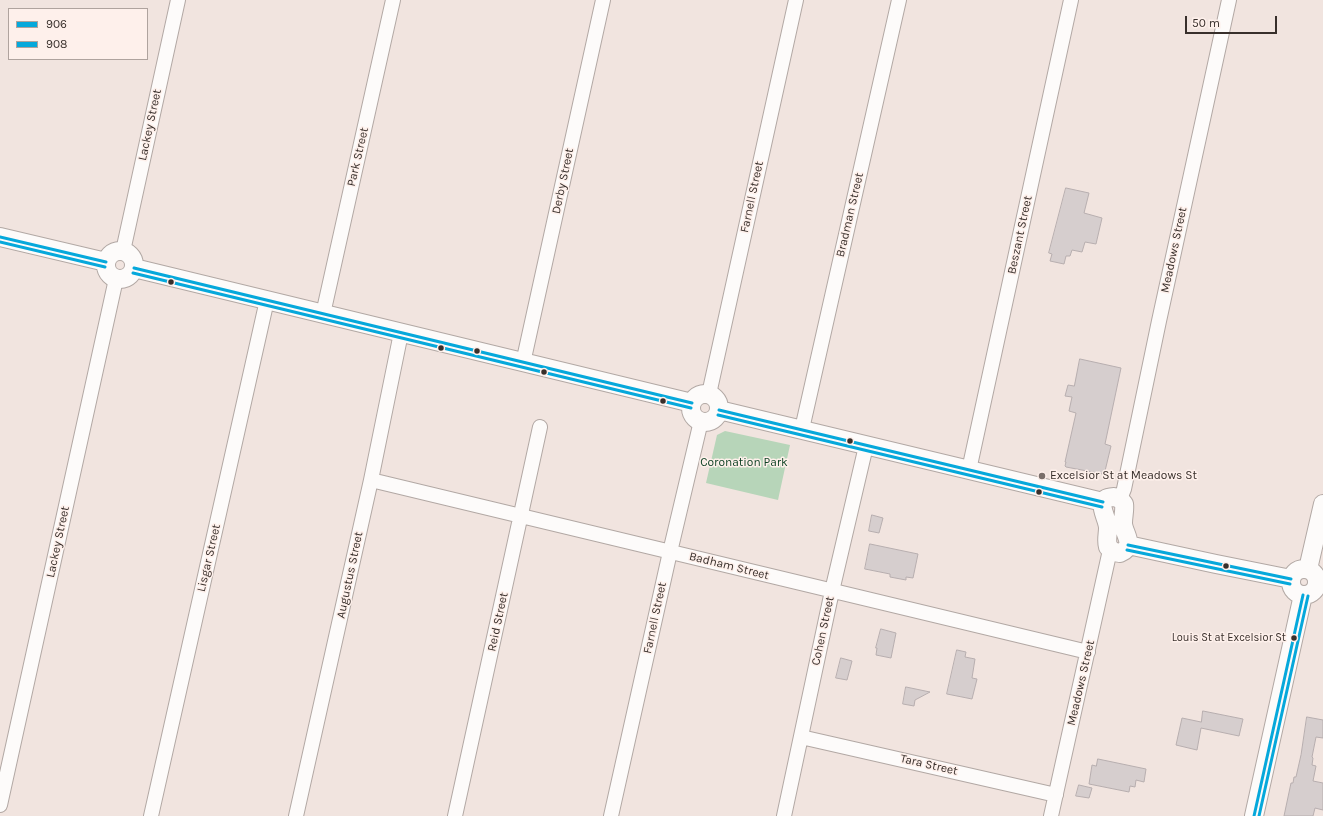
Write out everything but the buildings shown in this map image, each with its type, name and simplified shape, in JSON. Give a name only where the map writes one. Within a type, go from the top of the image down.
[{"type":"street","name":"Lackey Street","points":[[123,251],[178,0]]},
{"type":"street","name":"Park Street","points":[[323,314],[393,0]]},
{"type":"street","name":"Derby Street","points":[[523,363],[603,0]]},
{"type":"street","name":"Farnell Street","points":[[709,394],[796,0]]},
{"type":"street","name":"Bradman Street","points":[[802,429],[899,0]]},
{"type":"street","name":"Beszant Street","points":[[969,470],[1071,0]]},
{"type":"street","name":"Meadows Street","points":[[1111,501],[1124,489],[1229,0]]},
{"type":"street","points":[[0,237],[106,262]]},
{"type":"street","points":[[123,251],[131,255],[134,268],[129,276],[116,279],[109,274],[106,262],[110,254],[123,251]]},
{"type":"street","points":[[134,268],[692,403]]},
{"type":"street","name":"Lackey Street","points":[[0,805],[116,279]]},
{"type":"street","name":"Lisgar Street","points":[[151,816],[266,300]]},
{"type":"street","name":"Augustus Street","points":[[296,816],[371,480],[401,333]]},
{"type":"street","points":[[705,393],[709,394],[716,399],[719,410],[717,415],[710,421],[701,421],[694,416],[692,412],[692,403],[696,396],[705,393]]},
{"type":"street","points":[[719,410],[969,470],[1111,501],[1122,501],[1125,507],[1123,526],[1128,538],[1128,545],[1126,549],[1120,552],[1110,550],[1107,544],[1108,528],[1103,512],[1111,501]]},
{"type":"street","name":"Farnell Street","points":[[611,816],[701,421]]},
{"type":"street","name":"Reid Street","points":[[455,816],[540,427]]},
{"type":"street","name":"Cohen Street","points":[[784,816],[832,591],[866,446]]},
{"type":"street","name":"Badham Street","points":[[371,480],[1088,652]]},
{"type":"street","points":[[1308,569],[1323,504]]},
{"type":"street","points":[[1128,545],[1292,579]]},
{"type":"street","name":"Meadows Street","points":[[1051,816],[1110,550]]},
{"type":"street","points":[[1308,569],[1315,573],[1318,584],[1314,591],[1307,595],[1303,595],[1293,590],[1292,579],[1298,570],[1308,569]]},
{"type":"street","points":[[1254,816],[1303,595]]},
{"type":"street","name":"Tara Street","points":[[801,737],[1056,794]]},
{"type":"green space","name":"Coronation Park","points":[[725,431],[790,445],[778,500],[706,483],[717,435]]},
{"type":"transit line","name":"906","points":[[0,237],[106,262]]},
{"type":"transit line","name":"908","points":[[0,242],[105,267]]},
{"type":"transit line","name":"906","points":[[134,268],[692,403]]},
{"type":"transit line","name":"908","points":[[133,273],[691,408]]},
{"type":"transit line","name":"906","points":[[719,410],[1103,502]]},
{"type":"transit line","name":"908","points":[[718,415],[1102,507]]},
{"type":"transit line","name":"906","points":[[1128,545],[1291,579]]},
{"type":"transit line","name":"908","points":[[1127,550],[1290,584]]},
{"type":"transit line","name":"906","points":[[1254,816],[1303,595]]},
{"type":"transit line","name":"908","points":[[1259,816],[1308,596]]},
{"type":"place","name":"Excelsior St at Meadows St","points":[[1042,476]]},
{"type":"place","name":"Louis St at Excelsior St","points":[[1294,638]]}]
